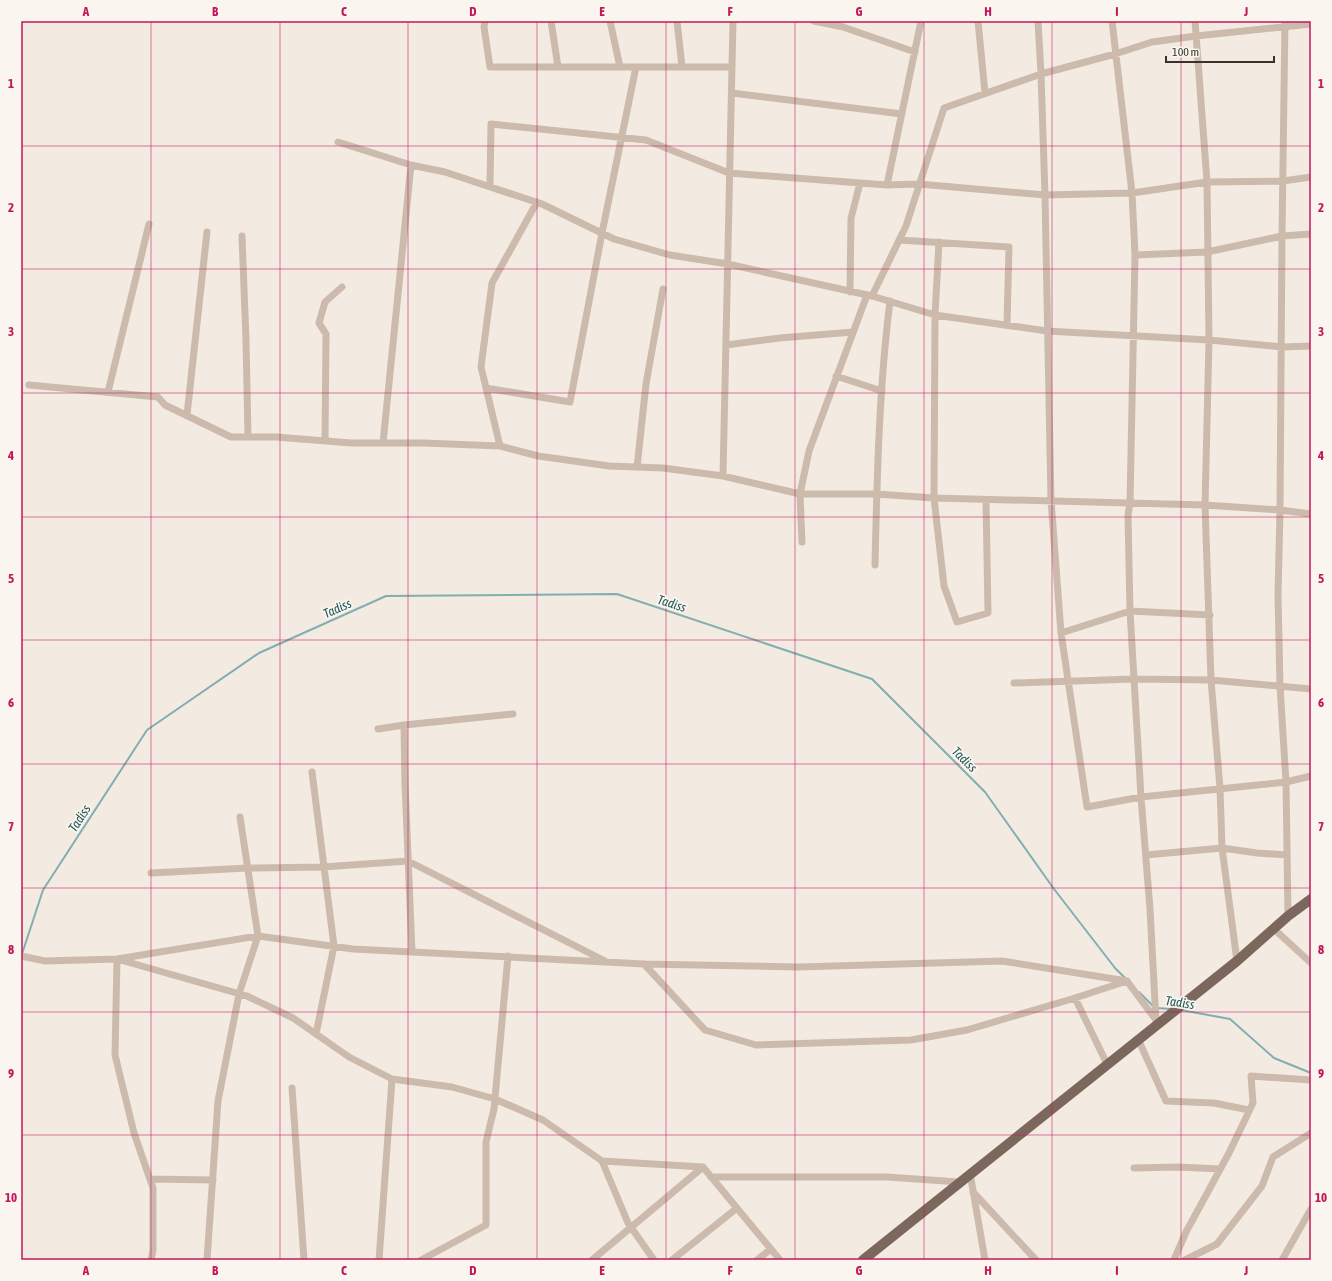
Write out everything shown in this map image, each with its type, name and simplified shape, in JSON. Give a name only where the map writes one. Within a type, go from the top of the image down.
[{"type":"main road","points":[[863,1260],[1138,1039],[1157,1022],[1238,961],[1288,916],[1311,899]]},
{"type":"street","points":[[484,21],[490,67],[732,68]]},
{"type":"street","points":[[551,21],[558,67]]},
{"type":"street","points":[[610,21],[620,67]]},
{"type":"street","points":[[677,21],[682,68]]},
{"type":"street","points":[[723,476],[733,21]]},
{"type":"street","points":[[814,21],[844,28],[915,52]]},
{"type":"street","points":[[887,185],[921,21]]},
{"type":"street","points":[[978,21],[985,93]]},
{"type":"street","points":[[1038,21],[1041,74],[1051,500],[1061,633],[1086,807],[1140,796],[1286,782],[1311,776]]},
{"type":"street","points":[[1112,21],[1132,193],[1135,254],[1130,503],[1128,515],[1130,611],[1140,796],[1146,855],[1157,1022]]},
{"type":"street","points":[[1196,21],[1206,182],[1209,340],[1205,505],[1210,614],[1211,680],[1220,788],[1222,848],[1238,961]]},
{"type":"street","points":[[1285,24],[1278,595],[1280,686],[1286,782],[1288,916]]},
{"type":"street","points":[[802,542],[800,494],[809,451],[853,332],[869,296],[906,226],[944,108],[1041,74],[1115,54],[1152,42],[1285,24],[1311,24]]},
{"type":"street","points":[[486,388],[570,402],[602,233],[636,68]]},
{"type":"street","points":[[732,93],[902,114]]},
{"type":"street","points":[[490,186],[491,124],[646,140],[729,173],[887,185],[919,184],[1044,195],[1132,193],[1206,182],[1282,181],[1311,177]]},
{"type":"street","points":[[338,142],[411,165],[445,172],[537,202],[614,239],[670,255],[728,264],[869,296],[935,315],[1047,331],[1209,340],[1282,347],[1311,346]]},
{"type":"street","points":[[383,443],[411,165]]},
{"type":"street","points":[[850,292],[851,218],[860,183]]},
{"type":"street","points":[[500,446],[481,367],[492,283],[537,202]]},
{"type":"street","points":[[108,392],[149,224]]},
{"type":"street","points":[[187,415],[207,232]]},
{"type":"street","points":[[1135,254],[1207,252],[1282,236],[1311,234]]},
{"type":"street","points":[[242,236],[248,437]]},
{"type":"street","points":[[899,240],[1009,247],[1007,325]]},
{"type":"street","points":[[939,242],[935,315],[934,498],[944,586],[957,622],[988,614],[986,500]]},
{"type":"street","points":[[325,441],[326,334],[319,323],[325,302],[342,287]]},
{"type":"street","points":[[637,467],[646,384],[663,289]]},
{"type":"street","points":[[875,565],[876,494],[884,347],[890,301]]},
{"type":"street","points":[[726,345],[780,338],[853,332]]},
{"type":"street","points":[[836,376],[882,391]]},
{"type":"street","points":[[29,385],[158,397],[165,405],[231,437],[276,437],[351,443],[500,446],[538,456],[609,466],[663,468],[723,476],[800,494],[876,494],[986,500],[1051,500],[1205,505],[1280,510],[1311,514]]},
{"type":"street","points":[[1061,633],[1130,611],[1210,614]]},
{"type":"street","points":[[1014,683],[1134,679],[1211,680],[1311,689]]},
{"type":"street","points":[[378,729],[514,714]]},
{"type":"street","points":[[404,725],[412,952]]},
{"type":"street","points":[[312,772],[334,946],[316,1034]]},
{"type":"street","points":[[207,1260],[218,1101],[239,994],[258,936],[240,817]]},
{"type":"street","points":[[1146,855],[1222,848],[1257,853],[1287,855]]},
{"type":"street","points":[[151,873],[248,868],[323,867],[408,861],[607,962]]},
{"type":"street","points":[[1274,929],[1311,963]]},
{"type":"street","points":[[21,956],[45,961],[116,959],[258,936],[353,949],[644,964],[799,967],[1002,961],[1127,981],[1157,1022]]},
{"type":"street","points":[[421,1260],[486,1225],[486,1142],[494,1110],[508,956]]},
{"type":"street","points":[[116,959],[247,996],[293,1018],[349,1057],[392,1079],[452,1087],[495,1099],[543,1120],[602,1161],[703,1167],[780,1260]]},
{"type":"street","points":[[116,959],[115,1055],[134,1133],[153,1188],[152,1260]]},
{"type":"street","points":[[644,964],[704,1030],[756,1045],[911,1040],[966,1030],[1127,981]]},
{"type":"street","points":[[1075,998],[1107,1064]]},
{"type":"street","points":[[1138,1039],[1166,1101],[1214,1103],[1249,1110]]},
{"type":"street","points":[[1174,1260],[1186,1232],[1253,1103],[1252,1076],[1311,1080]]},
{"type":"street","points":[[379,1260],[392,1079]]},
{"type":"street","points":[[292,1088],[304,1260]]},
{"type":"street","points":[[1185,1260],[1217,1244],[1262,1186],[1273,1157],[1311,1133]]},
{"type":"street","points":[[602,1161],[628,1223],[654,1260]]},
{"type":"street","points":[[592,1260],[703,1167]]},
{"type":"street","points":[[1134,1168],[1178,1167],[1220,1169]]},
{"type":"street","points":[[970,1173],[985,1260]]},
{"type":"street","points":[[711,1177],[887,1177],[959,1182]]},
{"type":"street","points":[[150,1179],[213,1180]]},
{"type":"street","points":[[973,1192],[1036,1260]]},
{"type":"street","points":[[672,1260],[737,1208]]},
{"type":"street","points":[[1282,1260],[1311,1209]]},
{"type":"street","points":[[757,1260],[771,1249]]},
{"type":"waterway","name":"Tadiss","points":[[22,954],[43,890],[147,730],[259,653],[386,596],[617,594],[872,679],[985,792],[1054,889],[1115,968],[1125,978]]},
{"type":"waterway","name":"Tadiss","points":[[1139,992],[1153,1006]]},
{"type":"waterway","name":"Tadiss","points":[[1157,1008],[1170,1009]]},
{"type":"waterway","name":"Tadiss","points":[[1181,1010],[1230,1019],[1274,1058],[1311,1073]]}]
